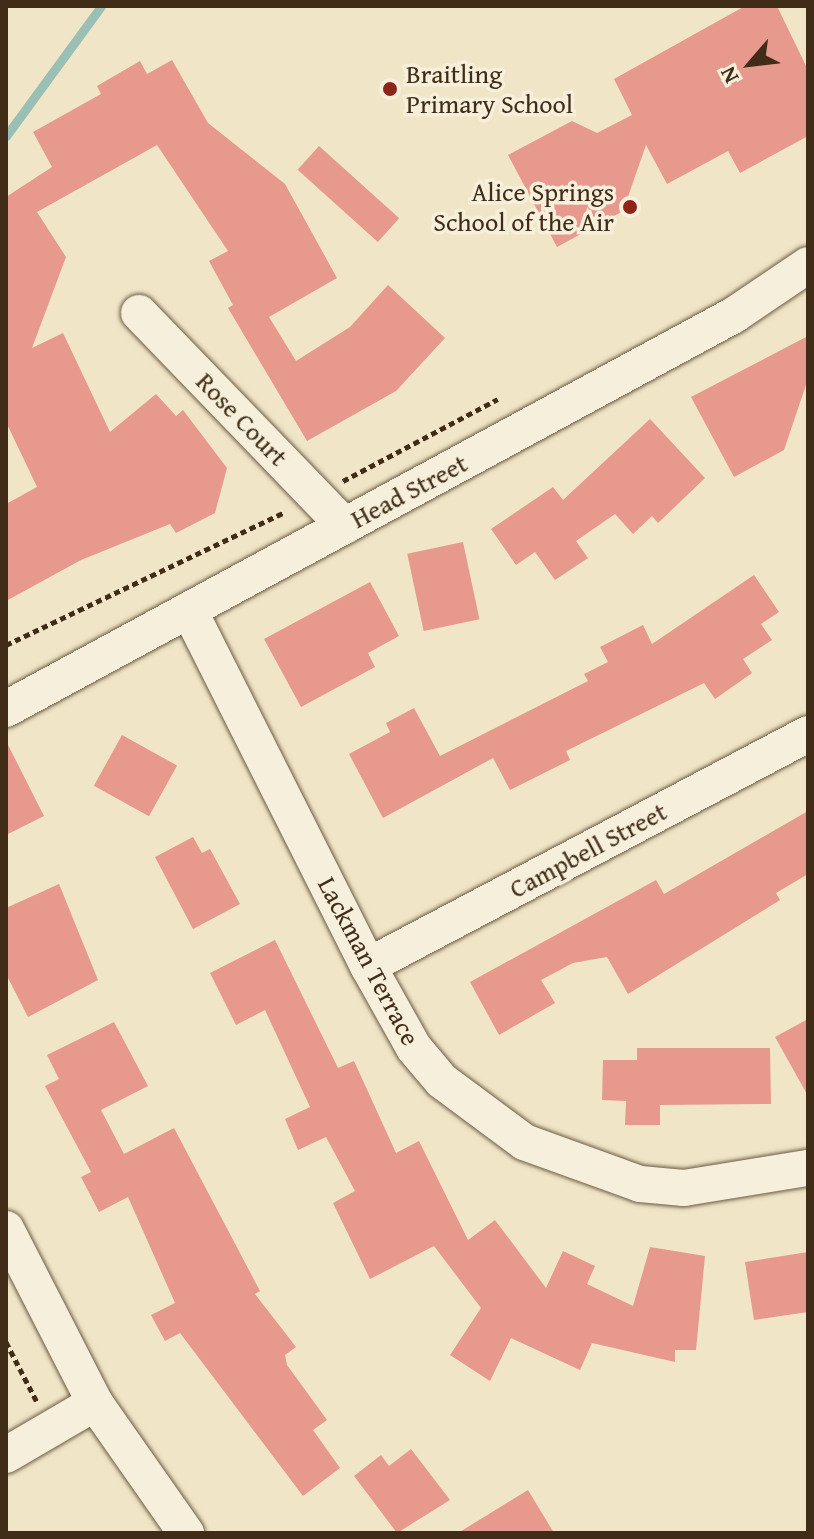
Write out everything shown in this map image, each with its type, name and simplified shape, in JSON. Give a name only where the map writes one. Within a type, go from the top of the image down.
[{"type":"street","name":"Head Street","points":[[6,709],[734,315],[808,265]]},
{"type":"street","name":"Rose Court","points":[[139,313],[345,526]]},
{"type":"street","name":"Lackman Terrace","points":[[189,610],[368,966],[442,1081],[524,1142],[640,1184],[684,1188],[808,1168]]},
{"type":"street","name":"Campbell Street","points":[[368,966],[808,734]]},
{"type":"street","points":[[6,1229],[95,1403],[186,1533]]},
{"type":"street","points":[[6,1455],[49,1426],[95,1403]]},
{"type":"path","points":[[6,645],[316,495],[498,399]]},
{"type":"path","points":[[6,1342],[49,1426]]},
{"type":"building","name":"Alice Springs School of the Air","points":[[745,6],[777,6],[808,70],[808,136],[740,173],[728,151],[667,184],[646,145],[623,211],[557,247],[508,155],[572,121],[597,133],[632,115],[614,79]]},
{"type":"building","points":[[172,60],[208,123],[285,184],[337,278],[269,317],[296,361],[350,327],[388,285],[445,338],[396,391],[307,441],[228,308],[233,305],[209,261],[228,251],[157,145],[37,212],[66,257],[32,348],[63,333],[110,432],[156,394],[176,416],[183,410],[227,468],[215,513],[176,533],[170,524],[81,560],[6,601],[6,504],[37,487],[6,422],[6,197],[52,167],[33,132],[101,94],[97,86],[140,61],[147,74]]},
{"type":"building","points":[[319,146],[399,218],[378,242],[298,170]]},
{"type":"building","points":[[808,336],[808,379],[784,450],[734,477],[691,397]]},
{"type":"building","points":[[650,419],[705,478],[658,523],[652,516],[633,534],[615,514],[576,541],[588,558],[555,580],[535,552],[516,565],[491,529],[553,487],[563,500]]},
{"type":"building","points":[[463,542],[479,619],[424,631],[407,554]]},
{"type":"building","points":[[754,575],[779,612],[761,624],[772,640],[743,659],[752,673],[715,699],[704,683],[566,751],[570,760],[510,790],[493,758],[383,818],[349,754],[390,732],[386,723],[414,708],[440,756],[588,681],[584,674],[608,662],[600,647],[643,625],[652,644]]},
{"type":"building","points":[[370,582],[399,636],[368,653],[375,667],[301,707],[264,639]]},
{"type":"building","points":[[122,735],[177,766],[149,816],[94,786]]},
{"type":"building","points":[[6,741],[44,816],[6,835]]},
{"type":"building","points":[[808,811],[808,874],[776,893],[780,900],[628,994],[607,957],[573,963],[541,980],[555,1003],[499,1035],[470,982],[656,880],[664,894]]},
{"type":"building","points":[[193,837],[202,853],[210,849],[240,904],[193,929],[155,857]]},
{"type":"building","points":[[59,884],[98,980],[28,1017],[6,974],[6,908]]},
{"type":"building","points":[[275,940],[338,1068],[354,1061],[396,1153],[419,1141],[468,1240],[495,1220],[546,1288],[563,1251],[595,1266],[587,1284],[633,1306],[650,1247],[705,1256],[696,1350],[675,1350],[675,1362],[592,1343],[580,1370],[511,1338],[490,1381],[450,1355],[481,1308],[434,1246],[370,1279],[333,1203],[355,1191],[326,1137],[298,1150],[285,1119],[310,1107],[265,1010],[236,1025],[210,973]]},
{"type":"building","points":[[808,1019],[808,1096],[775,1037]]},
{"type":"building","points":[[114,1022],[148,1086],[101,1110],[124,1154],[174,1128],[260,1291],[255,1294],[296,1347],[285,1355],[287,1365],[327,1420],[313,1430],[340,1468],[303,1496],[180,1333],[165,1341],[151,1315],[175,1303],[128,1197],[99,1212],[81,1177],[91,1172],[45,1086],[59,1079],[47,1055]]},
{"type":"building","points":[[637,1048],[770,1048],[771,1104],[660,1105],[660,1125],[625,1125],[626,1101],[602,1100],[603,1060],[637,1060]]},
{"type":"building","points":[[808,1252],[808,1312],[754,1320],[745,1262]]},
{"type":"building","points":[[411,1449],[450,1500],[397,1533],[354,1476],[381,1455],[389,1466]]},
{"type":"building","points":[[528,1490],[554,1533],[458,1533]]},
{"type":"waterway","points":[[6,136],[101,6]]},
{"type":"place","name":"Braitling Primary School","points":[[390,89]]},
{"type":"place","name":"Alice Springs School of the Air","points":[[630,207]]}]
